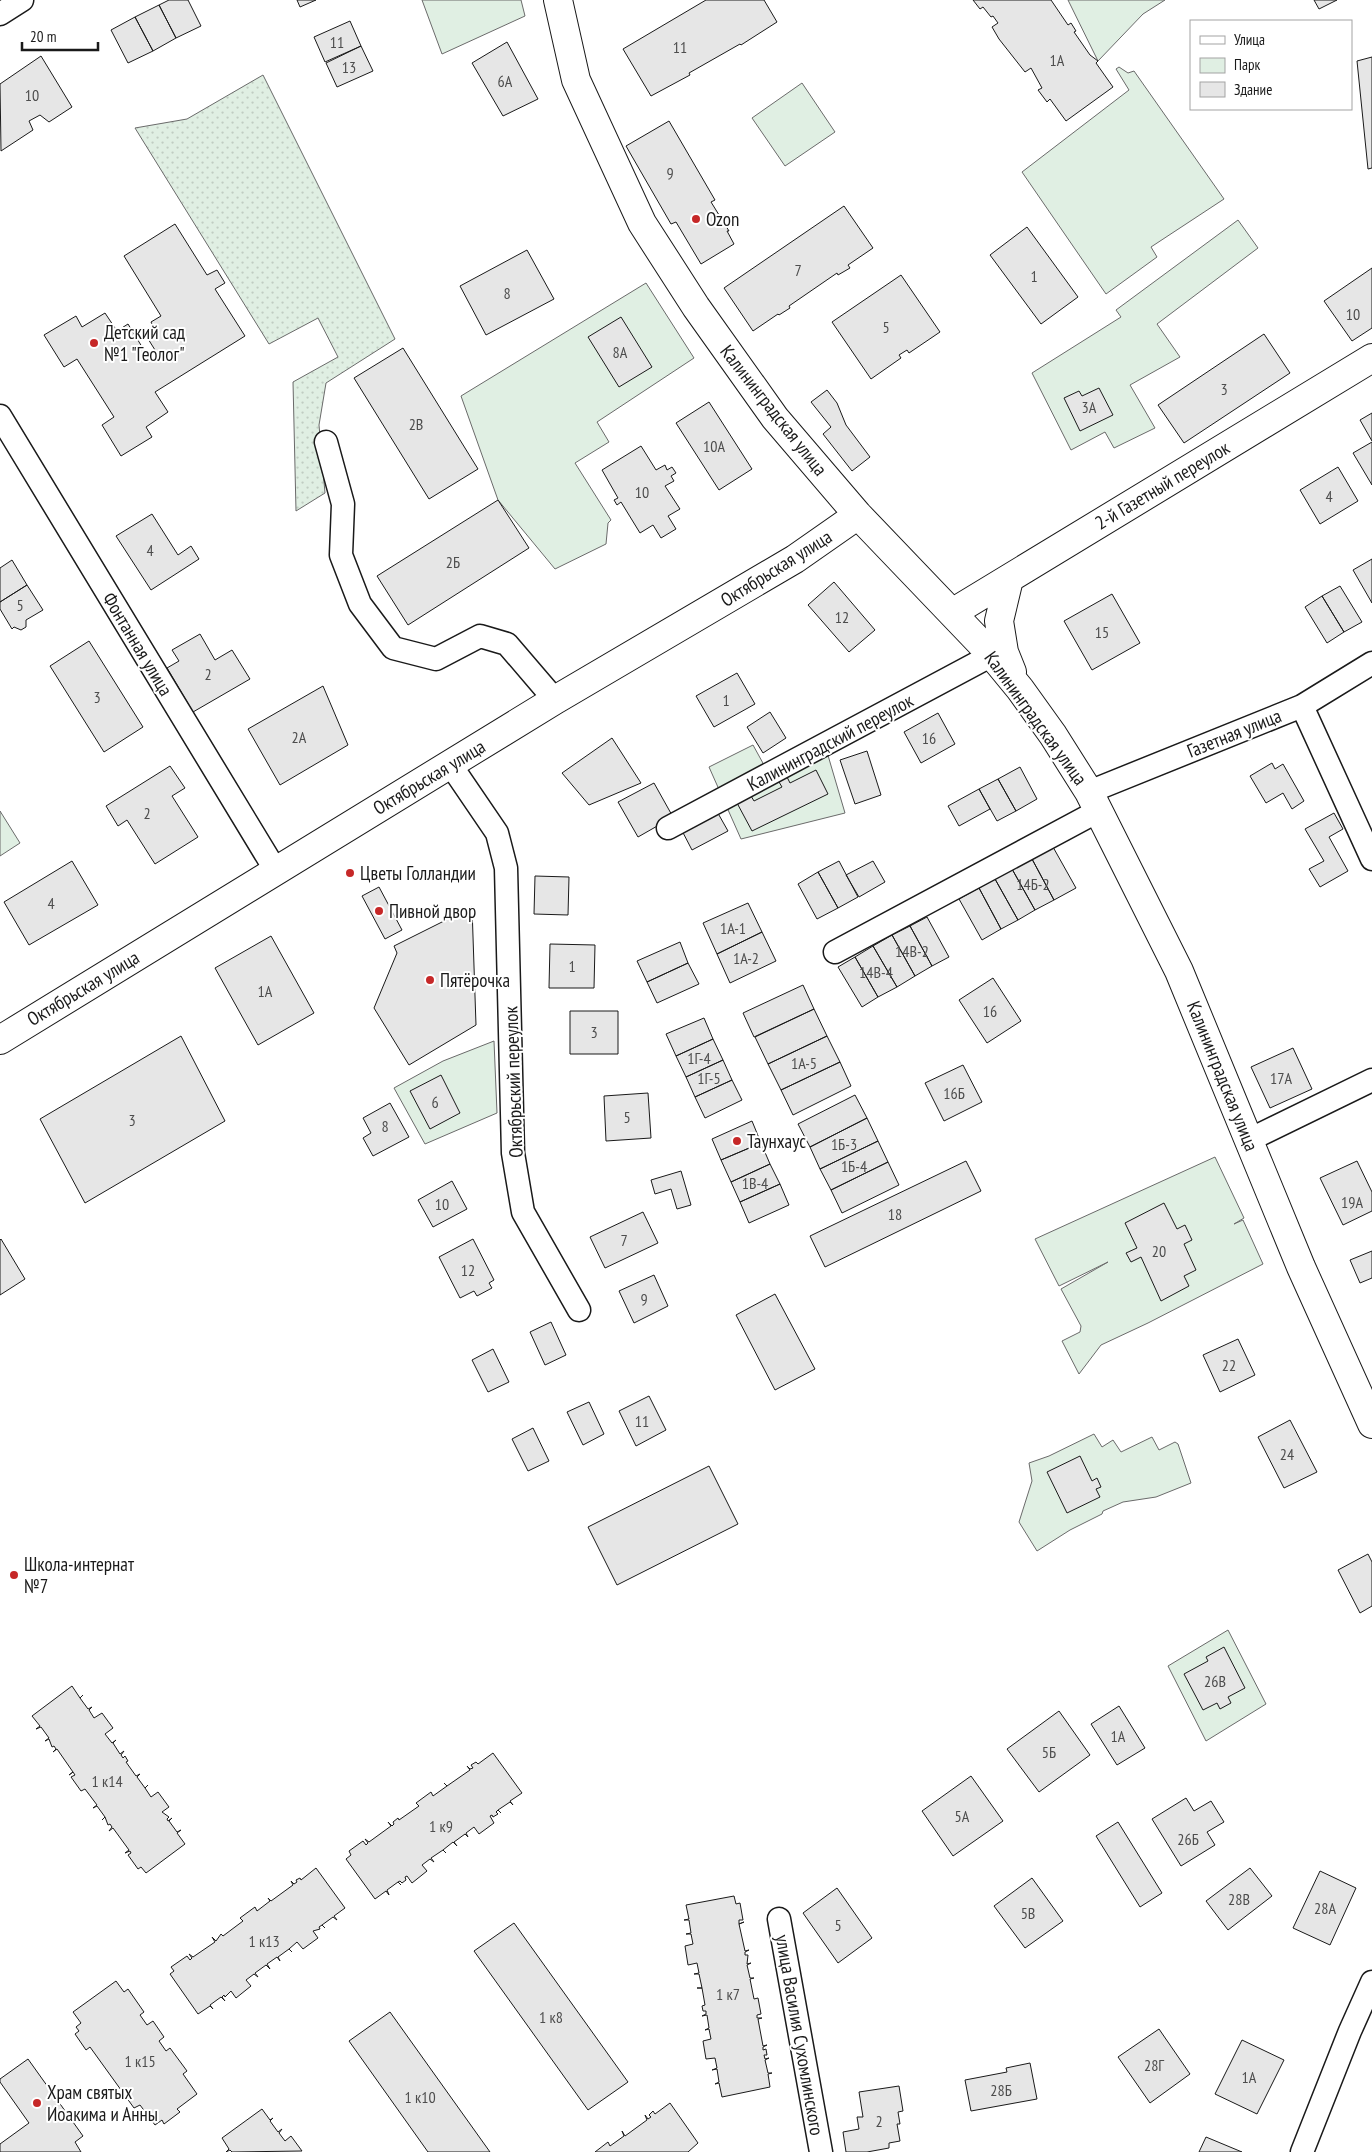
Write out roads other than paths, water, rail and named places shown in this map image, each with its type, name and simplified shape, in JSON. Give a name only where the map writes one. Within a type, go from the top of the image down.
[{"type":"street","points":[[0,14],[22,0]]},
{"type":"street","name":"Калининградская улица","points":[[558,0],[576,80],[642,223],[696,307],[775,418],[858,515],[992,655],[1020,689],[1053,735],[1094,801],[1180,971],[1301,1267],[1372,1424]]},
{"type":"street","name":"2-й Газетный переулок","points":[[952,614],[1372,358]]},
{"type":"street","name":"Фонтанная улица","points":[[0,416],[276,871]]},
{"type":"street","points":[[326,442],[343,504],[342,555],[360,604],[394,648],[436,659],[480,636],[508,644],[555,700]]},
{"type":"street","name":"Октябрьская улица","points":[[0,1040],[555,700],[794,559],[858,515]]},
{"type":"street","points":[[1009,579],[999,621],[1004,652],[1020,689]]},
{"type":"street","name":"Калининградский переулок","points":[[668,828],[992,655]]},
{"type":"street","name":"Газетная улица","points":[[835,952],[1094,801],[1302,706],[1372,663]]},
{"type":"street","points":[[1302,706],[1372,860]]},
{"type":"street","name":"Октябрьский переулок","points":[[450,764],[497,833],[506,868],[513,1152],[524,1212],[579,1310]]},
{"type":"street","points":[[1249,1140],[1372,1080]]},
{"type":"street","name":"улица Василия Сухомлинского","points":[[779,1919],[821,2152]]},
{"type":"street","points":[[1302,2152],[1350,2031],[1372,1982]]},
{"type":"place","name":"Ozon","points":[[696,219]]},
{"type":"place","name":"Детский сад №1 \"Геолог\"","points":[[94,343]]},
{"type":"place","name":"Цветы Голландии","points":[[350,873]]},
{"type":"place","name":"Пивной двор","points":[[379,911]]},
{"type":"place","name":"Пятёрочка","points":[[430,980]]},
{"type":"place","name":"Таунхаус","points":[[737,1141]]},
{"type":"place","name":"Школа-интернат №7","points":[[14,1575]]},
{"type":"place","name":"Храм святых Иоакима и Анны","points":[[37,2103]]}]
